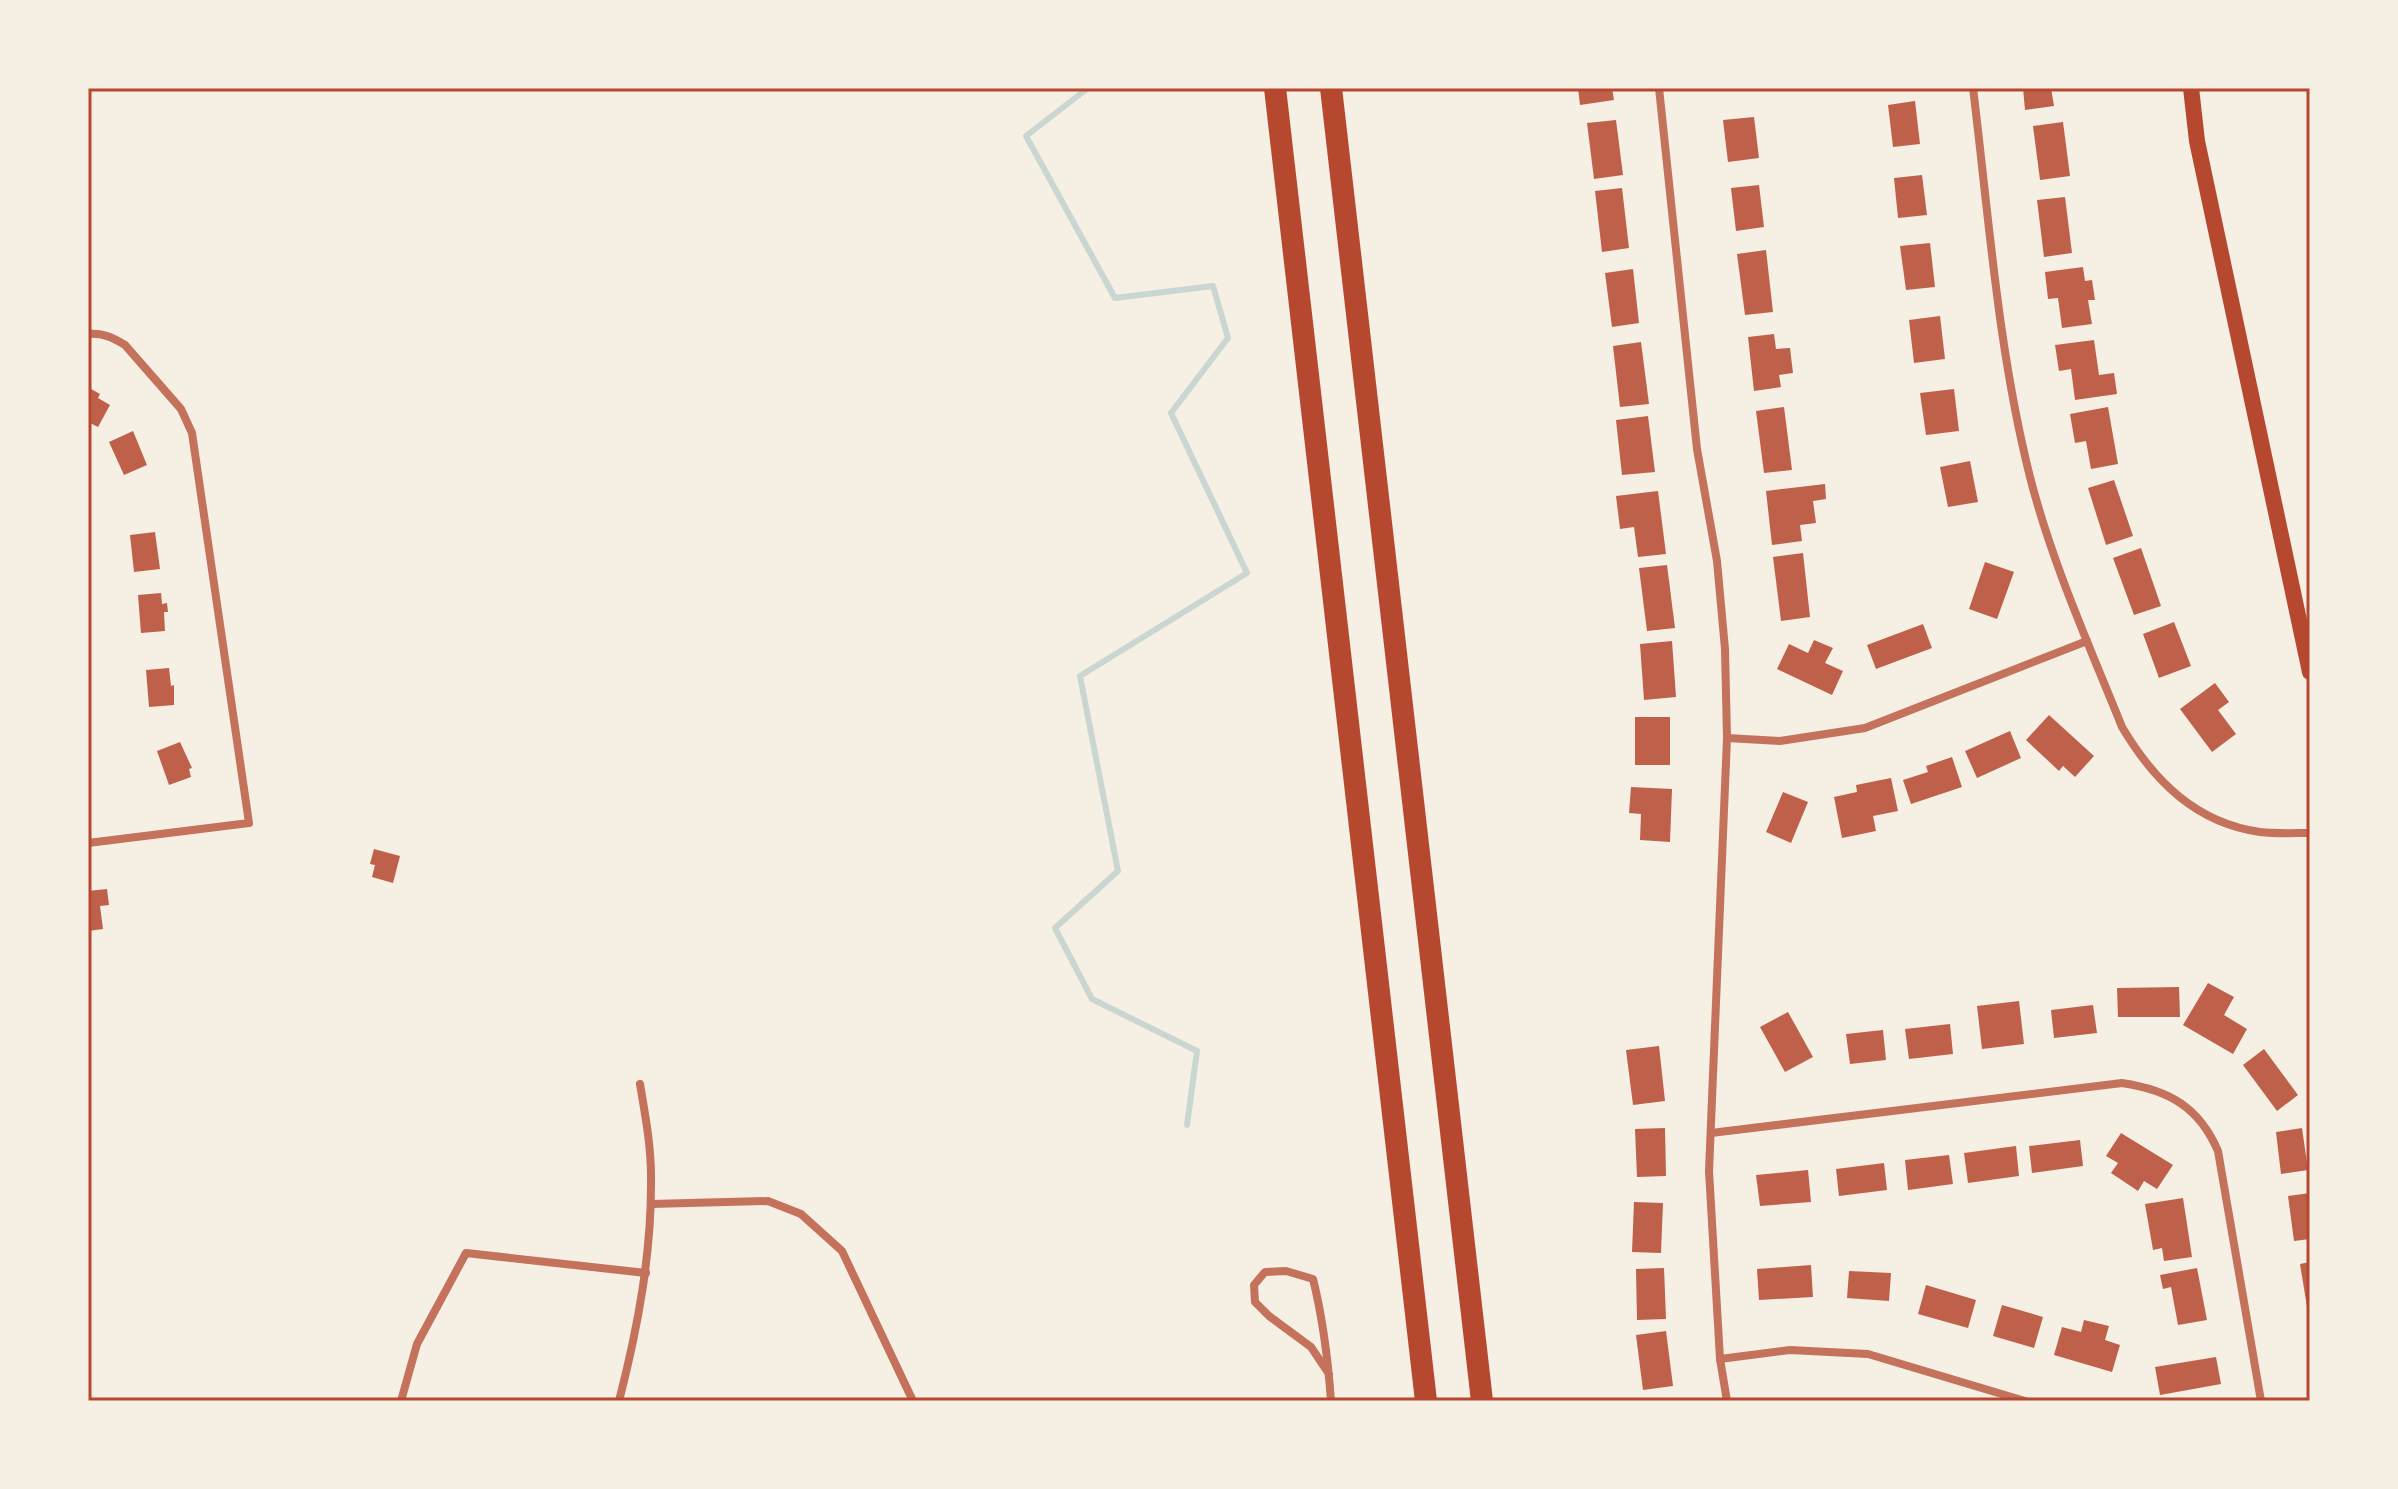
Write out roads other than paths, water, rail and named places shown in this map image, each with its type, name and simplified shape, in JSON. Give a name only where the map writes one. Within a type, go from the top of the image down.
[{"type":"highway","points":[[1275,88],[1426,1401]]},
{"type":"highway","points":[[1331,88],[1482,1401]]},
{"type":"main road","points":[[2191,88],[2197,141],[2310,672]]},
{"type":"street","points":[[1659,88],[1697,449],[1717,561],[1725,649],[1727,738],[1709,1171],[1720,1359],[1727,1401]]},
{"type":"street","points":[[1973,88],[2009,381],[2041,518],[2122,727],[2136,750],[2172,792],[2206,816],[2261,832],[2310,833]]},
{"type":"street","points":[[88,334],[113,337],[125,345],[181,409],[192,433],[249,823],[88,843]]},
{"type":"street","points":[[1727,738],[1780,741],[1865,728],[2087,641]]},
{"type":"street","points":[[1711,1133],[2122,1083],[2147,1087],[2170,1096],[2199,1119],[2218,1151],[2261,1401]]},
{"type":"street","points":[[619,1401],[631,1356],[646,1273],[651,1204],[650,1159],[640,1084]]},
{"type":"street","points":[[651,1204],[768,1201],[801,1214],[842,1251],[913,1401]]},
{"type":"street","points":[[401,1401],[417,1344],[466,1253],[646,1273]]},
{"type":"street","points":[[1329,1374],[1311,1347],[1255,1302],[1254,1285],[1265,1272],[1286,1271],[1313,1279],[1322,1315],[1329,1374],[1331,1401]]},
{"type":"street","points":[[1720,1359],[1790,1350],[1868,1354],[2025,1401]]},
{"type":"waterway","points":[[1088,88],[1026,136],[1115,298],[1213,286],[1228,338],[1171,413],[1247,573],[1080,676],[1118,871],[1055,928],[1092,999],[1197,1051],[1187,1125]]}]
